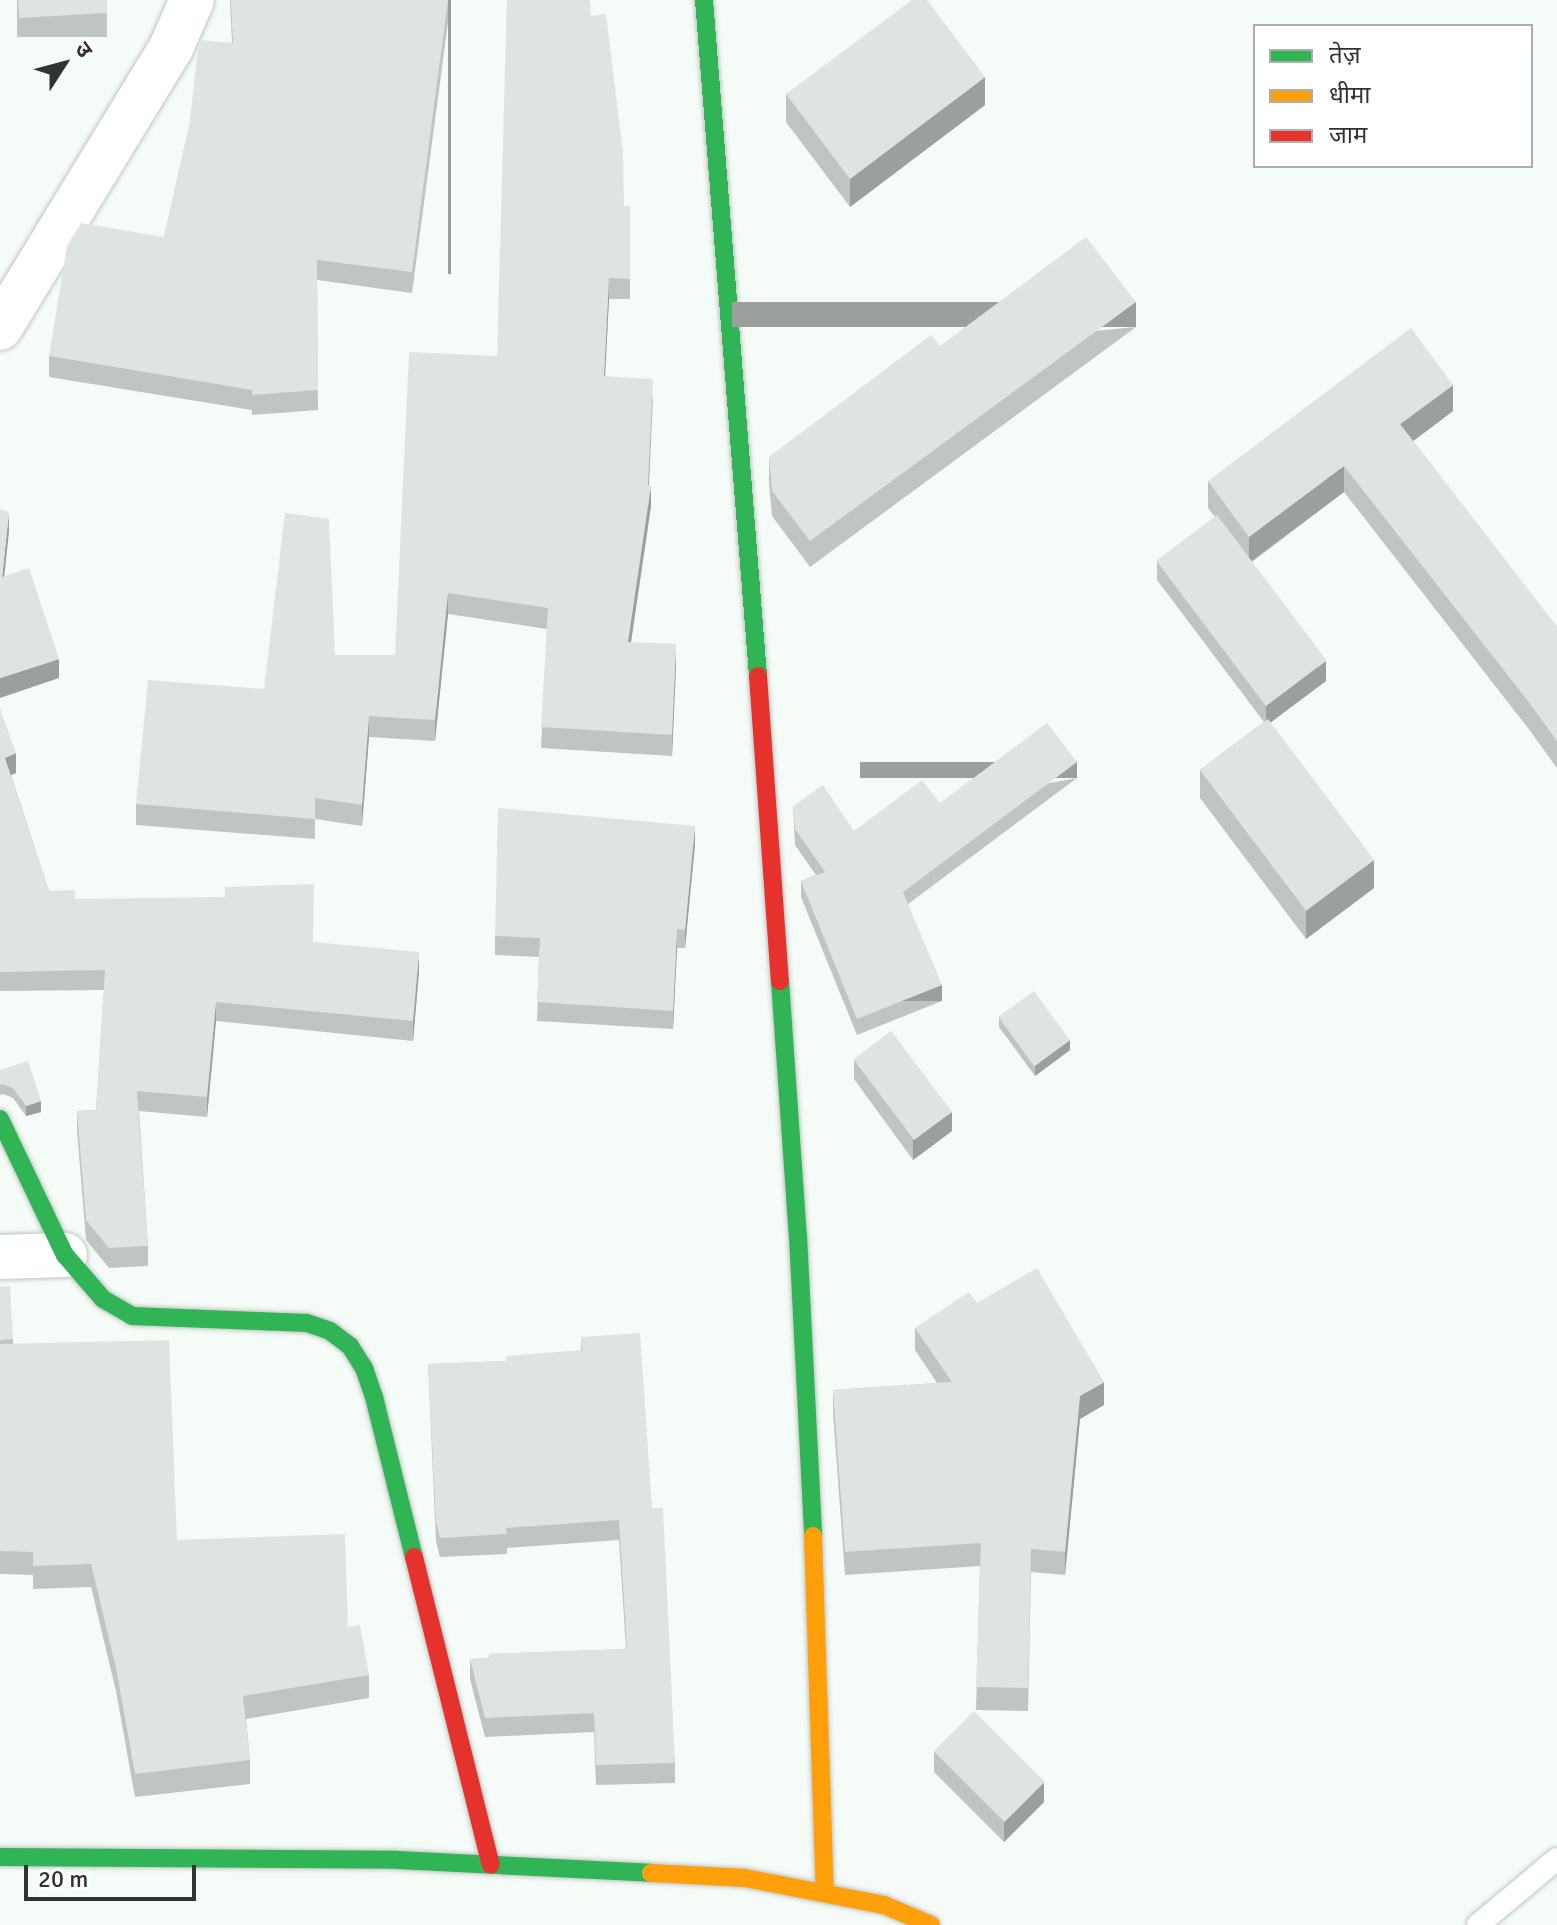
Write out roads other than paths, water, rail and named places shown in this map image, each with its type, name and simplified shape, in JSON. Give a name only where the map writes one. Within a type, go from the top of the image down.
[{"type":"street","points":[[0,328],[171,48],[192,0]]},
{"type":"street","points":[[704,0],[746,508],[798,1236],[825,1891]]},
{"type":"street","points":[[0,1119],[65,1255],[103,1299],[132,1316],[307,1323],[330,1331],[350,1346],[364,1368],[374,1397],[491,1865]]},
{"type":"street","points":[[0,1257],[65,1255]]},
{"type":"street","points":[[0,1857],[238,1856],[745,1878],[825,1891],[884,1905],[931,1925]]},
{"type":"lane","points":[[1478,1925],[1557,1859]]}]
